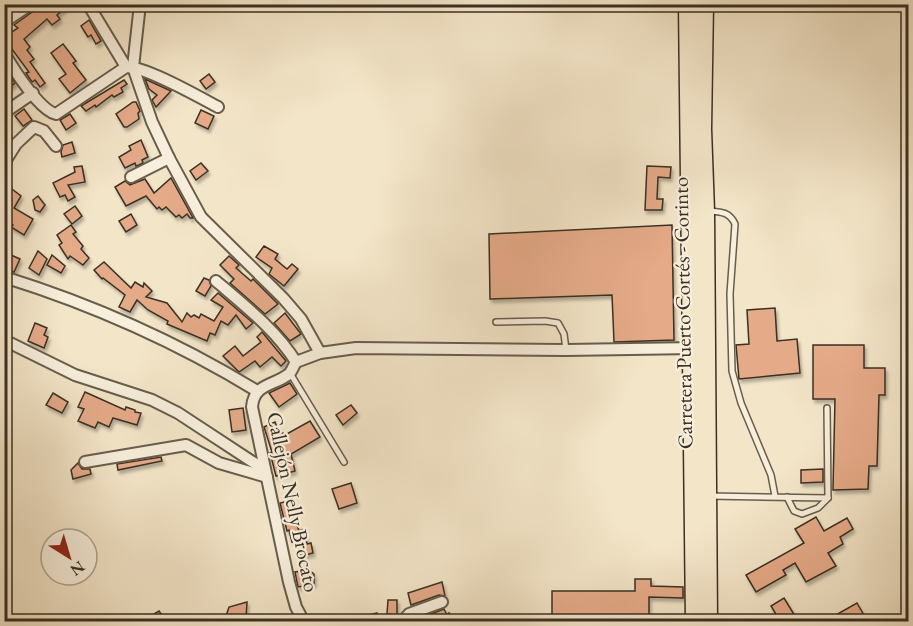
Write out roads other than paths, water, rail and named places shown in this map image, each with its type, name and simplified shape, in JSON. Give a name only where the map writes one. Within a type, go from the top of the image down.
[{"type":"highway","name":"Carretera Puerto Cortés - Corinto","points":[[688,4],[690,261],[699,348],[708,496],[701,619]]},
{"type":"highway","name":"Carretera Puerto Cortés - Corinto","points":[[701,619],[699,348],[705,211],[702,129],[704,4]]},
{"type":"street","points":[[4,22],[31,4]]},
{"type":"street","points":[[88,4],[129,67],[169,158],[201,217],[283,298],[301,319],[320,353]]},
{"type":"street","points":[[4,53],[33,93],[50,112],[56,114],[129,67],[140,4]]},
{"type":"street","points":[[129,67],[149,73],[218,107]]},
{"type":"street","points":[[4,113],[33,93]]},
{"type":"street","points":[[4,163],[16,144],[34,127],[44,131],[56,146]]},
{"type":"street","points":[[131,177],[169,158]]},
{"type":"street","points":[[4,277],[107,312],[189,351],[257,391],[290,373],[297,362],[320,353],[356,348],[566,350],[699,348]]},
{"type":"street","points":[[216,281],[249,308],[281,341],[297,362]]},
{"type":"street","points":[[4,340],[75,375],[152,400],[178,413],[266,473]]},
{"type":"street","name":"Callejón Nelly Brocato","points":[[257,391],[252,407],[289,582],[296,607],[304,621]]},
{"type":"street","points":[[85,462],[186,446],[219,463],[266,473]]},
{"type":"street","points":[[402,621],[409,614],[442,602]]},
{"type":"lane","points":[[705,211],[726,213],[732,217],[735,224],[730,294],[732,371],[741,404],[771,475],[775,496]]},
{"type":"lane","points":[[496,322],[558,323],[564,334],[566,350]]},
{"type":"lane","points":[[290,373],[344,462]]},
{"type":"lane","points":[[787,497],[794,511],[802,514],[818,508],[828,498],[827,408]]},
{"type":"lane","points":[[708,496],[828,498]]}]
